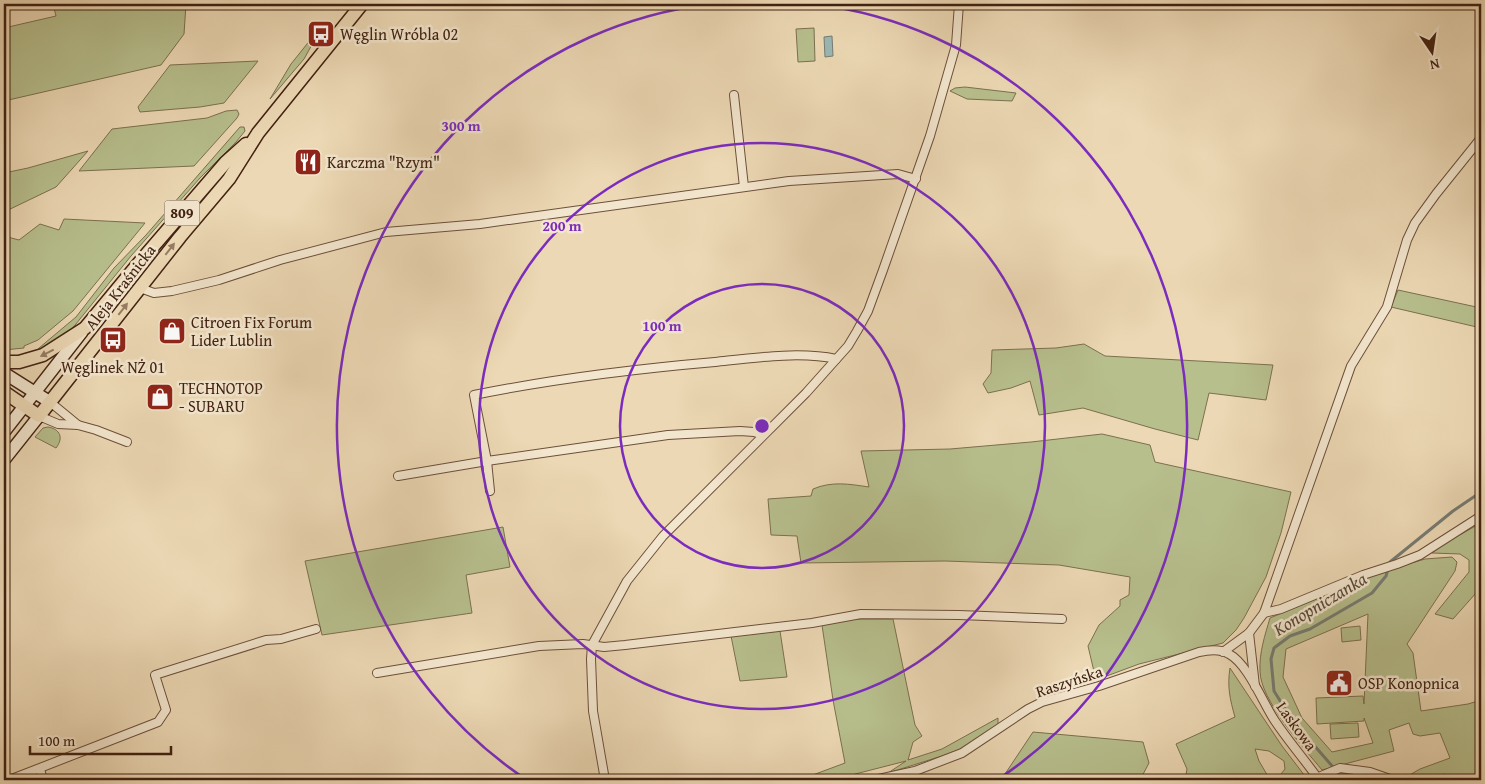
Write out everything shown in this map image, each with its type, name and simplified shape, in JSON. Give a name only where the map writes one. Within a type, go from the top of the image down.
[{"type":"main road","name":"Aleja Kraśnicka","points":[[4,460],[180,237],[229,178],[258,133],[362,4]]},
{"type":"main road","name":"Aleja Kraśnicka","points":[[4,432],[85,328],[138,264],[226,162],[258,133]]},
{"type":"main road","points":[[4,362],[18,362],[43,355],[85,328]]},
{"type":"main road","points":[[4,373],[50,402]]},
{"type":"main road","points":[[4,392],[39,416]]},
{"type":"street","points":[[605,780],[593,711],[592,645],[626,580],[663,536],[806,393],[848,346],[868,311],[916,179],[956,46],[959,4]]},
{"type":"street","points":[[734,95],[744,187]]},
{"type":"street","points":[[1223,652],[1249,633],[1264,613],[1351,366],[1387,307],[1406,240],[1415,223],[1436,194],[1481,138]]},
{"type":"street","points":[[140,288],[154,293],[172,291],[219,280],[280,260],[386,232],[480,224],[789,181],[898,174],[916,179]]},
{"type":"street","points":[[490,491],[487,461],[474,395],[576,378],[690,364],[755,358],[820,356],[836,359]]},
{"type":"street","points":[[50,402],[78,426]]},
{"type":"street","points":[[39,416],[58,424],[96,430],[127,442]]},
{"type":"street","points":[[398,476],[668,435],[740,431],[763,435]]},
{"type":"street","points":[[1264,613],[1281,609],[1420,555],[1481,516]]},
{"type":"street","points":[[377,674],[539,646],[576,644],[604,647],[625,645],[812,623],[861,614],[1062,619]]},
{"type":"street","points":[[9,780],[158,722],[166,710],[155,676],[266,640],[281,639],[316,629]]},
{"type":"street","name":"Laskowa","points":[[1249,633],[1256,687]]},
{"type":"street","name":"Raszyńska","points":[[874,780],[915,771],[962,753],[1042,702],[1106,684],[1199,652],[1223,652]]},
{"type":"street","name":"Laskowa","points":[[1223,652],[1228,653],[1238,662],[1256,687],[1275,722],[1319,780]]},
{"type":"street","points":[[1319,780],[1321,776],[1340,768],[1370,772],[1393,780]]},
{"type":"street","points":[[40,769],[43,780]]},
{"type":"green space","points":[[53,4],[186,4],[184,34],[161,65],[4,101],[4,28],[56,16]]},
{"type":"green space","points":[[814,28],[815,61],[798,62],[796,29]]},
{"type":"green space","points":[[311,39],[314,41],[304,59],[270,99],[291,64]]},
{"type":"green space","points":[[258,61],[224,103],[140,112],[138,107],[170,65]]},
{"type":"green space","points":[[965,87],[1016,93],[1012,101],[967,99],[950,91],[955,88]]},
{"type":"green space","points":[[237,110],[239,114],[237,118],[194,166],[79,171],[112,129],[207,118],[226,111]]},
{"type":"green space","points":[[240,127],[244,127],[245,131],[236,142],[200,178],[131,256],[67,335],[38,352],[39,348],[76,317],[114,268],[146,235]]},
{"type":"green space","points":[[88,151],[56,187],[4,212],[4,173]]},
{"type":"green space","points":[[64,219],[145,223],[73,311],[38,340],[24,346],[24,348],[4,350],[4,236],[19,240],[40,224],[59,230]]},
{"type":"green space","points":[[1398,290],[1481,308],[1481,328],[1391,307]]},
{"type":"green space","points":[[1084,344],[1105,356],[1273,365],[1266,400],[1209,393],[1198,440],[1083,408],[1039,415],[1030,381],[1011,388],[988,393],[983,384],[991,373],[992,350],[1056,348]]},
{"type":"green space","points":[[48,427],[60,434],[60,441],[56,448],[35,437],[43,428]]},
{"type":"green space","points":[[1102,434],[1150,445],[1155,462],[1291,492],[1281,533],[1266,577],[1244,618],[1236,630],[1223,643],[1139,664],[1096,680],[1088,646],[1099,625],[1120,606],[1120,600],[1129,595],[1130,577],[1059,565],[945,561],[801,563],[797,536],[771,535],[768,499],[811,496],[813,489],[834,484],[869,487],[861,451],[950,449]]},
{"type":"green space","points":[[1481,523],[1481,591],[1476,593],[1453,619],[1435,614],[1469,572],[1469,560],[1460,554],[1432,553],[1445,543]]},
{"type":"green space","points":[[503,527],[510,567],[466,575],[472,613],[322,635],[305,561]]},
{"type":"green space","points":[[1452,557],[1457,562],[1455,571],[1407,644],[1413,653],[1421,711],[1468,704],[1481,700],[1481,780],[1450,780],[1445,774],[1418,780],[1401,780],[1420,769],[1450,758],[1440,733],[1420,736],[1413,734],[1409,723],[1389,730],[1394,751],[1322,770],[1284,723],[1267,696],[1262,683],[1260,658],[1270,618],[1382,572],[1425,559]],"holes":[[[1368,614],[1364,704],[1363,696],[1316,698],[1317,724],[1364,721],[1364,718],[1373,743],[1332,752],[1302,718],[1283,677],[1286,649]]]},
{"type":"green space","points":[[849,619],[893,619],[915,725],[922,736],[913,742],[908,760],[942,749],[998,718],[998,725],[961,750],[888,773],[906,761],[832,780],[790,780],[802,779],[845,763],[822,625]]},
{"type":"green space","points":[[1360,626],[1361,640],[1342,642],[1341,628]]},
{"type":"green space","points":[[780,631],[787,677],[740,681],[731,636]]},
{"type":"green space","points":[[1230,668],[1282,746],[1308,780],[1185,780],[1187,769],[1176,744],[1235,717],[1230,693]],"holes":[[[1255,749],[1269,751],[1284,761],[1285,769],[1277,779],[1269,778],[1259,761]]]},
{"type":"green space","points":[[1358,723],[1359,737],[1331,739],[1330,724]]},
{"type":"green space","points":[[1033,732],[1143,742],[1149,763],[1140,780],[1001,780]]},
{"type":"green space","points":[[1337,773],[1348,773],[1373,780],[1327,779]]},
{"type":"water","points":[[832,36],[833,56],[825,57],[824,37]]},
{"type":"waterway","name":"Konopniczanka","points":[[1333,767],[1292,720],[1274,691],[1271,659],[1274,648],[1290,636],[1310,629],[1372,593],[1386,576],[1390,562],[1453,511],[1481,492]]},
{"type":"waterway","name":"Konopniczanka","points":[[1337,773],[1342,780]]},
{"type":"place","name":"Węglin Wróbla 02","points":[[321,34]]},
{"type":"place","name":"Karczma \"Rzym\"","points":[[308,162]]},
{"type":"place","name":"Citroen Fix Forum Lider Lublin","points":[[172,331]]},
{"type":"place","name":"Węglinek NŻ 01","points":[[113,340]]},
{"type":"place","name":"TECHNOTOP - SUBARU","points":[[160,397]]},
{"type":"place","name":"OSP Konopnica","points":[[1339,683]]}]
